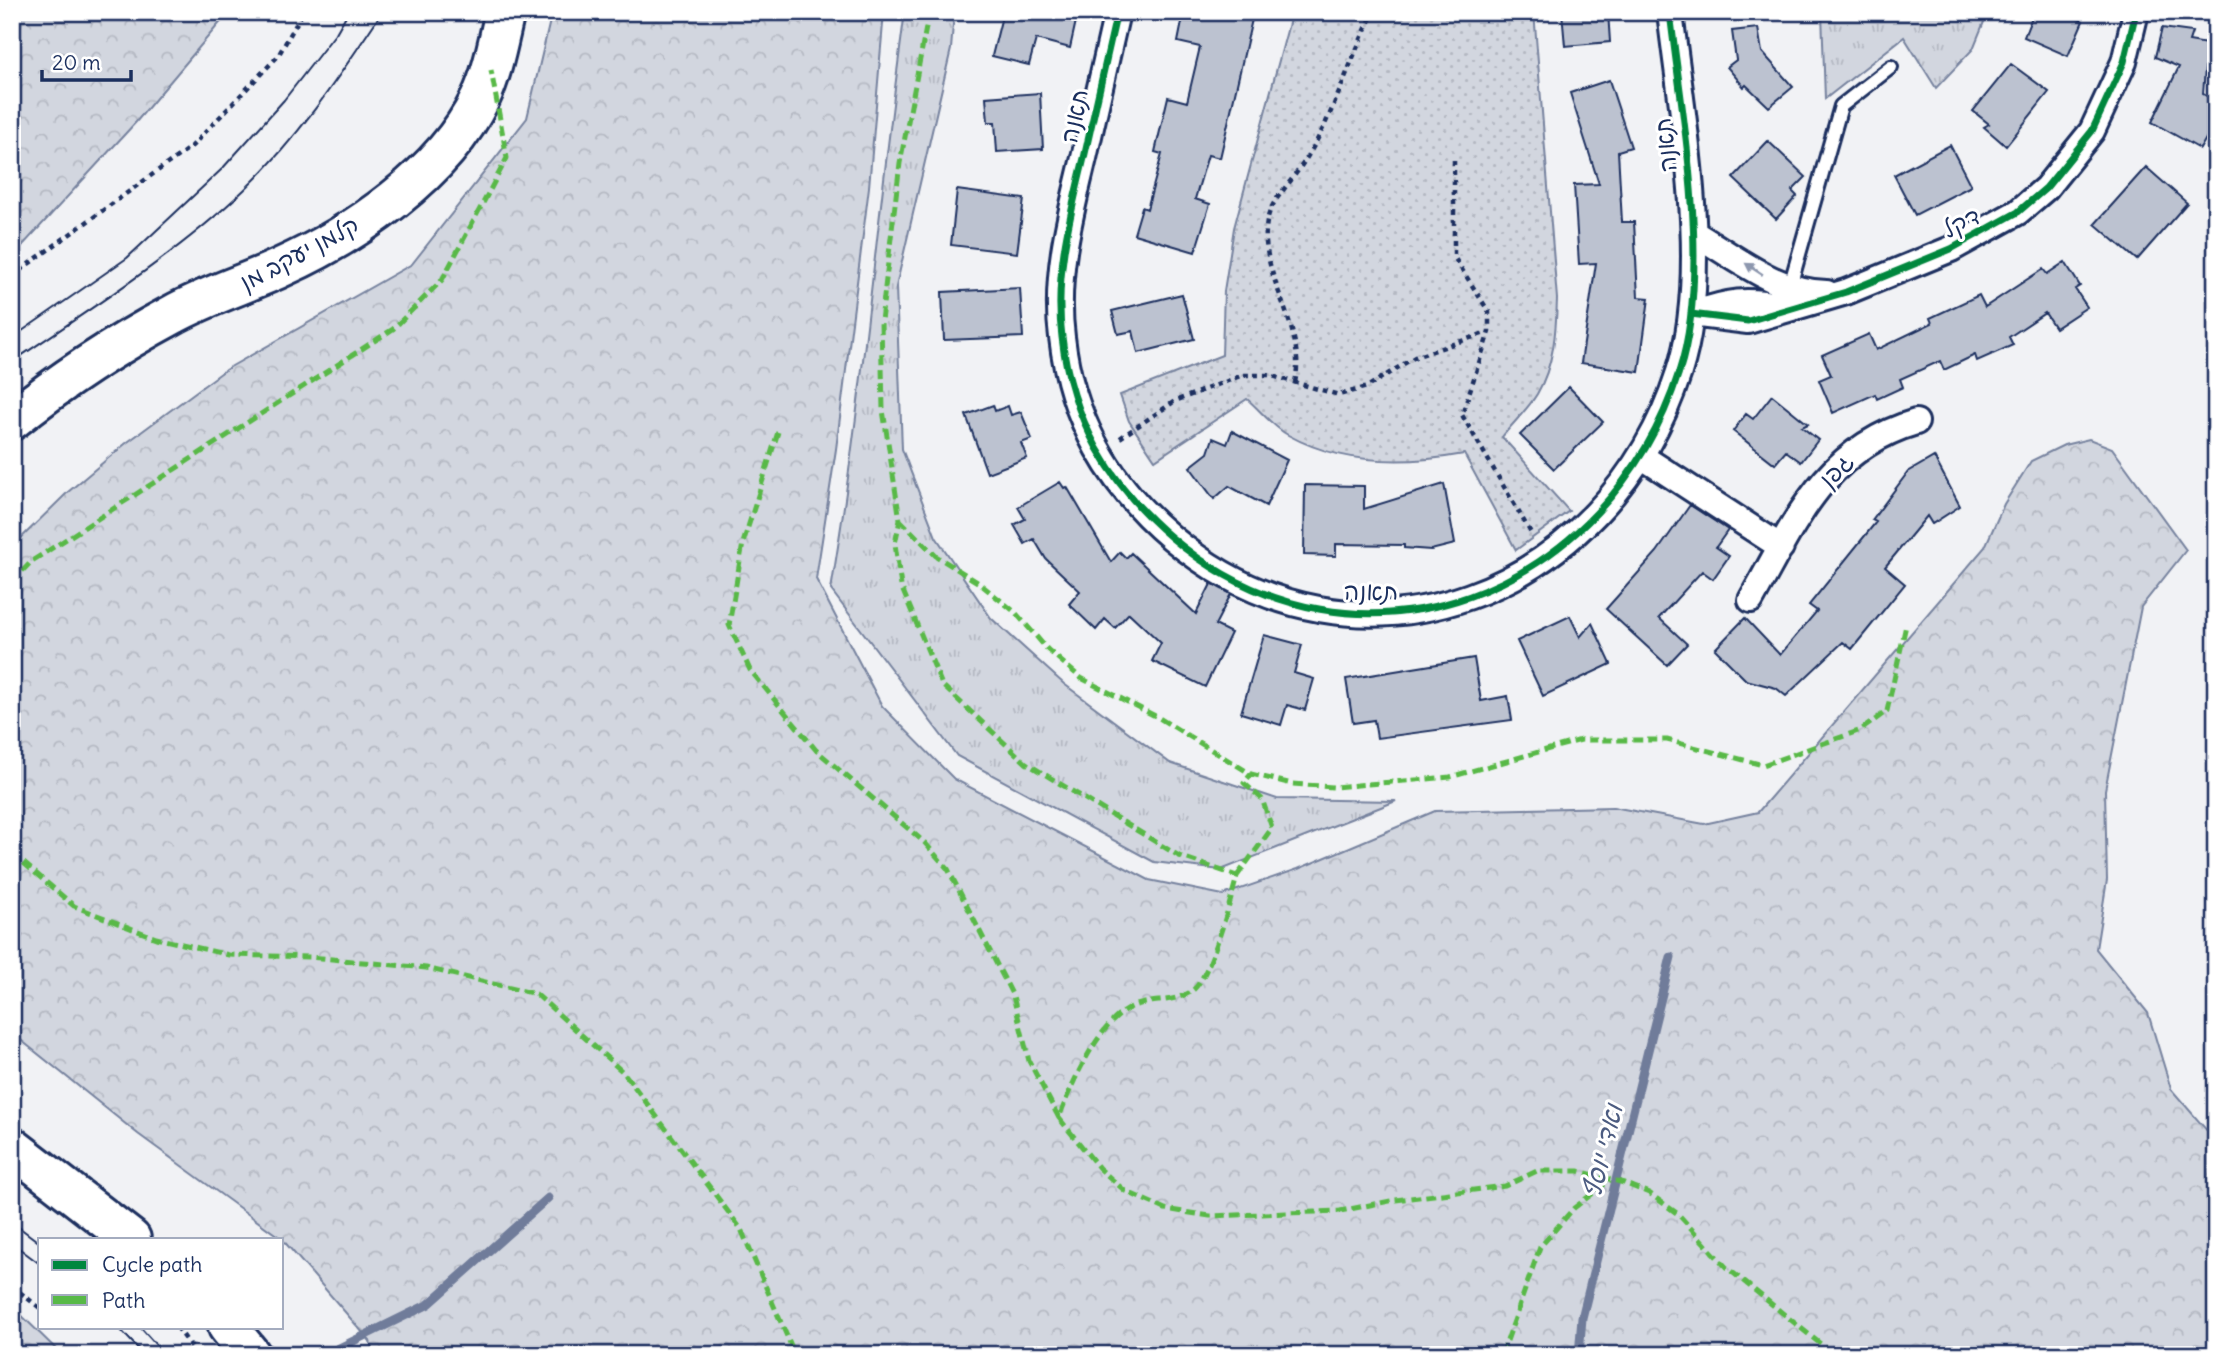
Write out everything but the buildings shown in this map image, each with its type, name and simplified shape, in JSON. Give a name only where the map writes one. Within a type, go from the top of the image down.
[{"type":"main road","name":"קלמן יעקב מן","points":[[12,420],[54,386],[174,314],[283,267],[343,235],[421,176],[445,153],[480,99],[492,70],[505,12]]},
{"type":"main road","points":[[12,1147],[130,1238]]},
{"type":"main road","points":[[229,1328],[251,1355]]},
{"type":"street","name":"תאנה","points":[[1117,12],[1072,209],[1061,274],[1061,334],[1071,389],[1098,453],[1116,481],[1149,519],[1187,551],[1251,586],[1320,609],[1378,614],[1432,608],[1482,594],[1529,571],[1570,540],[1606,504],[1641,456],[1662,417],[1680,369],[1691,314],[1694,233],[1670,12]]},
{"type":"street","name":"דקל","points":[[1691,314],[1748,321],[1789,297],[1842,293],[1987,232],[2018,212],[2046,188],[2078,151],[2109,98],[2123,62],[2136,12]]},
{"type":"street","points":[[1694,233],[1758,272],[1789,297]]},
{"type":"street","name":"גפן","points":[[1751,600],[1816,490],[1840,462],[1874,438],[1916,422]]},
{"type":"street","points":[[1641,456],[1781,547]]},
{"type":"lane","points":[[1789,297],[1842,106],[1891,67]]},
{"type":"path","points":[[12,276],[192,146],[278,55],[303,12]]},
{"type":"path","points":[[1295,382],[1300,362],[1273,275],[1266,242],[1269,207],[1318,140],[1374,12]]},
{"type":"path","points":[[1454,160],[1454,257],[1489,312],[1489,332],[1462,415],[1546,558]]},
{"type":"path","points":[[1098,453],[1175,401],[1243,375],[1269,375],[1339,395],[1367,387],[1415,357],[1489,332]]},
{"type":"path","points":[[12,1286],[38,1306]]},
{"type":"path","points":[[178,1328],[197,1355]]},
{"type":"green space","points":[[12,12],[229,12],[136,122],[12,257]]},
{"type":"green space","points":[[552,12],[884,12],[869,187],[836,449],[816,579],[882,706],[954,779],[1149,880],[1223,895],[1298,869],[1435,811],[1613,807],[1704,824],[1758,812],[1985,547],[2004,504],[2031,461],[2064,445],[2089,439],[2112,448],[2186,550],[2141,607],[2105,790],[2107,880],[2096,949],[2148,1013],[2171,1089],[2216,1141],[2216,1355],[374,1355],[370,1341],[284,1241],[284,1238],[138,1134],[12,1033],[12,547],[68,492],[125,444],[225,370],[412,264],[527,118]]},
{"type":"green space","points":[[905,12],[954,12],[951,49],[896,287],[902,449],[936,537],[991,618],[1064,684],[1170,763],[1277,799],[1396,801],[1221,870],[1154,862],[957,756],[831,590],[852,446]]},
{"type":"green space","points":[[1292,12],[1534,12],[1557,299],[1556,324],[1551,360],[1543,383],[1529,405],[1502,437],[1569,511],[1516,550],[1464,454],[1396,461],[1330,452],[1282,432],[1247,399],[1155,460],[1129,421],[1120,395],[1222,355],[1224,291],[1234,228]]},
{"type":"green space","points":[[1822,12],[1988,12],[1973,49],[1936,88],[1904,37],[1825,99]]},
{"type":"green space","points":[[12,1306],[62,1355],[32,1355],[12,1345]]},
{"type":"waterway","name":"ואדי יוסף","points":[[1579,1355],[1582,1318],[1671,957]]},
{"type":"waterway","points":[[325,1355],[429,1304],[548,1198]]},
{"type":"tram line","points":[[12,338],[127,258],[222,169],[284,100],[336,33],[348,12]]},
{"type":"tram line","points":[[12,362],[161,259],[244,190],[301,127],[382,12]]},
{"type":"tram line","points":[[12,1222],[38,1242]]},
{"type":"tram line","points":[[12,1243],[38,1262]]},
{"type":"tram line","points":[[119,1328],[144,1355]]},
{"type":"tram line","points":[[141,1328],[165,1355]]},
{"type":"marked path","points":[[929,12],[900,163],[881,321],[883,410],[900,520],[895,544],[901,586],[942,685],[1026,763],[1179,856],[1237,876],[1219,937],[1200,982],[1185,995],[1142,1003],[1126,1010],[1115,1019],[1085,1059],[1059,1118],[1099,1168],[1125,1191],[1165,1209],[1210,1216],[1340,1211],[1395,1200],[1505,1186],[1537,1171],[1579,1171],[1624,1183],[1649,1193],[1678,1214],[1726,1267],[1834,1355]]},
{"type":"marked path","points":[[12,582],[32,561],[393,329],[442,280],[507,158],[491,70]]},
{"type":"marked path","points":[[778,432],[743,543],[729,625],[750,670],[816,750],[925,843],[948,869],[1013,996],[1029,1061],[1059,1118]]},
{"type":"marked path","points":[[900,520],[936,556],[979,583],[1015,612],[1048,650],[1081,678],[1159,718],[1251,774],[1292,784],[1334,787],[1450,777],[1581,740],[1667,740],[1763,765],[1861,730],[1887,711],[1906,625]]},
{"type":"marked path","points":[[1237,876],[1272,828],[1262,799],[1244,783],[1251,774]]},
{"type":"marked path","points":[[12,853],[74,906],[156,938],[229,955],[310,957],[426,968],[536,994],[624,1073],[741,1229],[795,1355]]},
{"type":"marked path","points":[[1502,1355],[1540,1247],[1574,1208],[1610,1180]]},
{"type":"cycle path","points":[[1117,12],[1074,202],[1060,292],[1062,337],[1067,367],[1084,422],[1112,473],[1150,518],[1172,538],[1245,585],[1320,609],[1396,612],[1469,596],[1537,563],[1597,513],[1645,449],[1679,372],[1689,332],[1693,288],[1691,194],[1670,12]]},
{"type":"cycle path","points":[[1691,314],[1748,321],[1846,292],[1951,249],[2018,212],[2046,188],[2092,131],[2124,62],[2136,12]]}]
